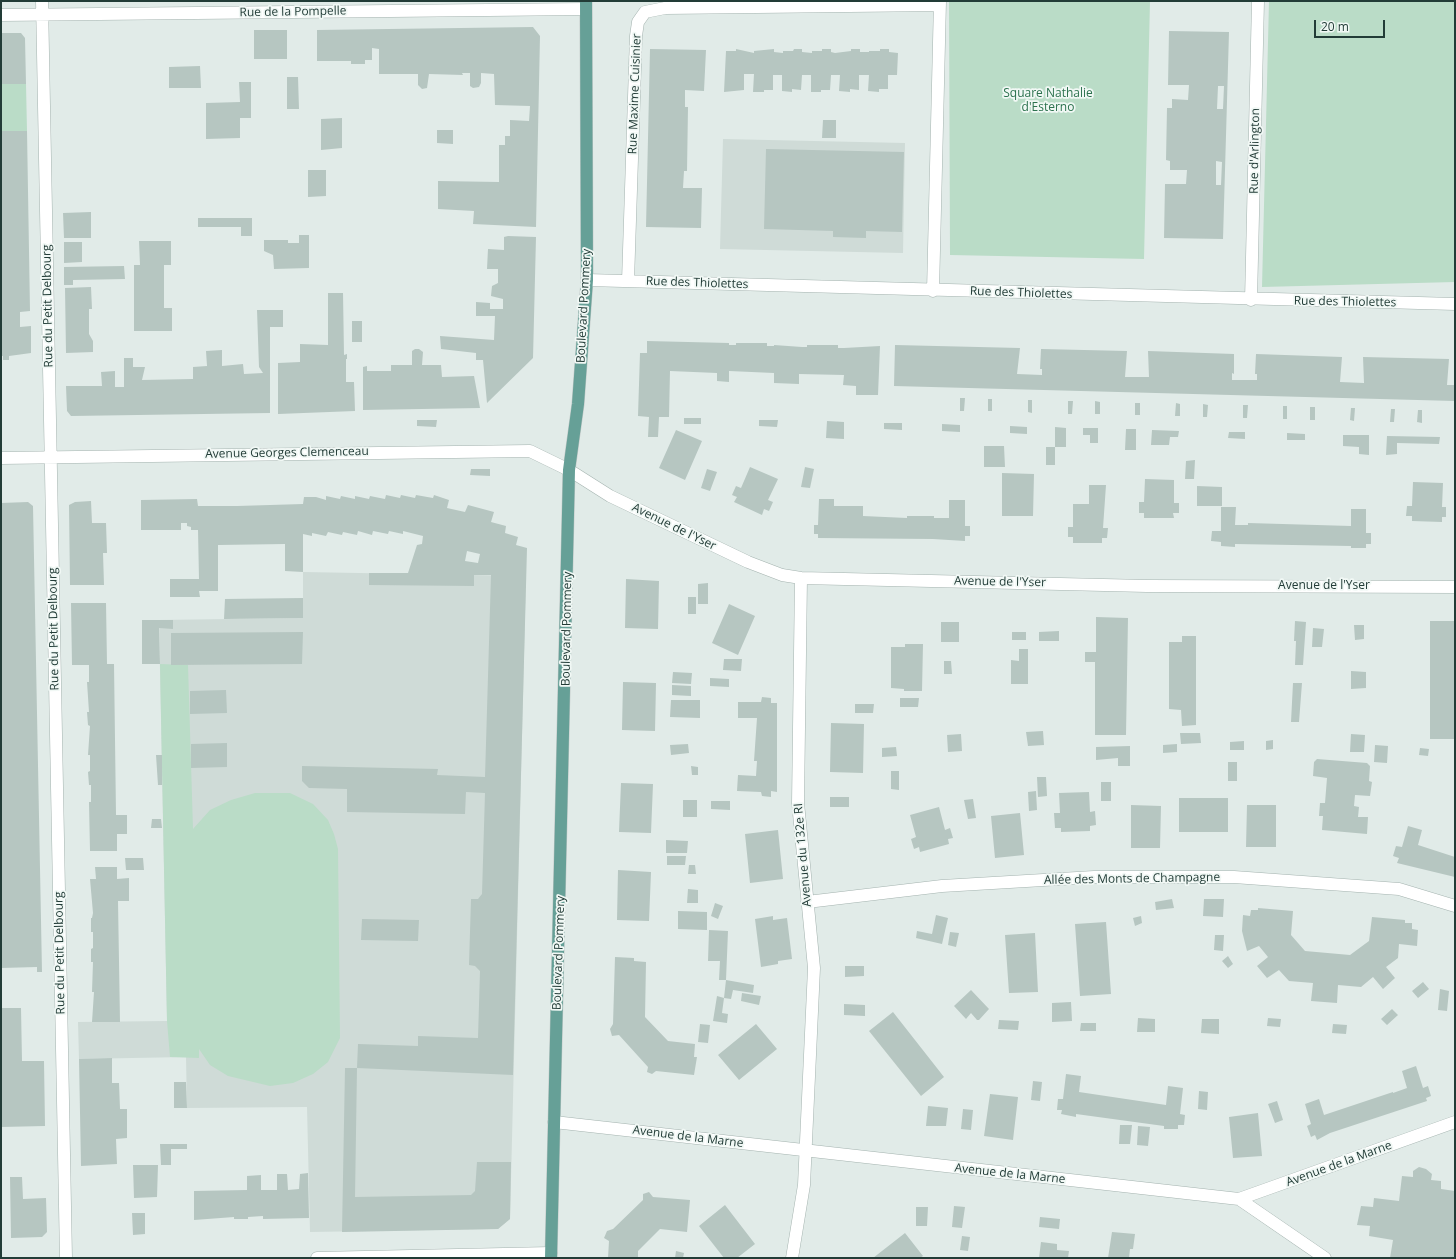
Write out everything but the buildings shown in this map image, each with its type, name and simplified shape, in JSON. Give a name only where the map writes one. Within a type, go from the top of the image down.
[{"type":"main road","name":"Boulevard Pommery","points":[[551,1256],[570,470],[579,399],[587,280],[586,5]]},
{"type":"street","name":"Rue du Petit Delbourg","points":[[42,1],[66,1258]]},
{"type":"street","name":"Rue d'Arlington","points":[[1251,300],[1258,1]]},
{"type":"street","name":"Rue Maxime Cuisinier","points":[[628,281],[636,36],[638,22],[645,12],[665,8],[940,3]]},
{"type":"street","points":[[933,291],[940,3]]},
{"type":"street","name":"Rue de la Pompelle","points":[[1,15],[586,5]]},
{"type":"street","name":"Rue des Thiolettes","points":[[587,280],[1251,300],[1455,304]]},
{"type":"street","name":"Avenue Georges Clemenceau","points":[[1,458],[513,450],[530,451],[570,470]]},
{"type":"street","name":"Avenue de l'Yser","points":[[570,470],[610,496],[748,562],[782,575],[801,578],[1147,586],[1455,587]]},
{"type":"street","name":"Avenue du 132e RI","points":[[792,1258],[804,1184],[814,968],[798,803],[801,578]]},
{"type":"street","name":"Allée des Monts de Champagne","points":[[807,902],[942,886],[1094,877],[1234,876],[1399,889],[1455,906]]},
{"type":"street","name":"Avenue de la Marne","points":[[554,1122],[1239,1199],[1455,1122]]},
{"type":"street","points":[[1239,1199],[1325,1258]]},
{"type":"street","points":[[317,1258],[551,1256]]},
{"type":"shaded area","points":[[723,139],[905,143],[903,253],[720,249]]},
{"type":"shaded area","points":[[303,572],[526,576],[510,1219],[498,1229],[310,1232],[307,1107],[187,1108],[186,1057],[79,1059],[78,1022],[167,1021],[159,620],[303,618]]},
{"type":"green space","name":"Square Nathalie d'Esterno","points":[[949,1],[1150,1],[1144,259],[950,255]]},
{"type":"green space","points":[[1269,1],[1455,1],[1455,282],[1262,287]]},
{"type":"green space","points":[[1,84],[26,84],[27,131],[1,131]]},
{"type":"green space","points":[[160,664],[188,665],[193,829],[210,810],[231,800],[255,793],[290,793],[313,804],[328,820],[334,834],[338,849],[340,1038],[328,1062],[313,1074],[293,1083],[270,1086],[228,1076],[210,1065],[199,1049],[199,1058],[170,1057],[167,1021]]}]
